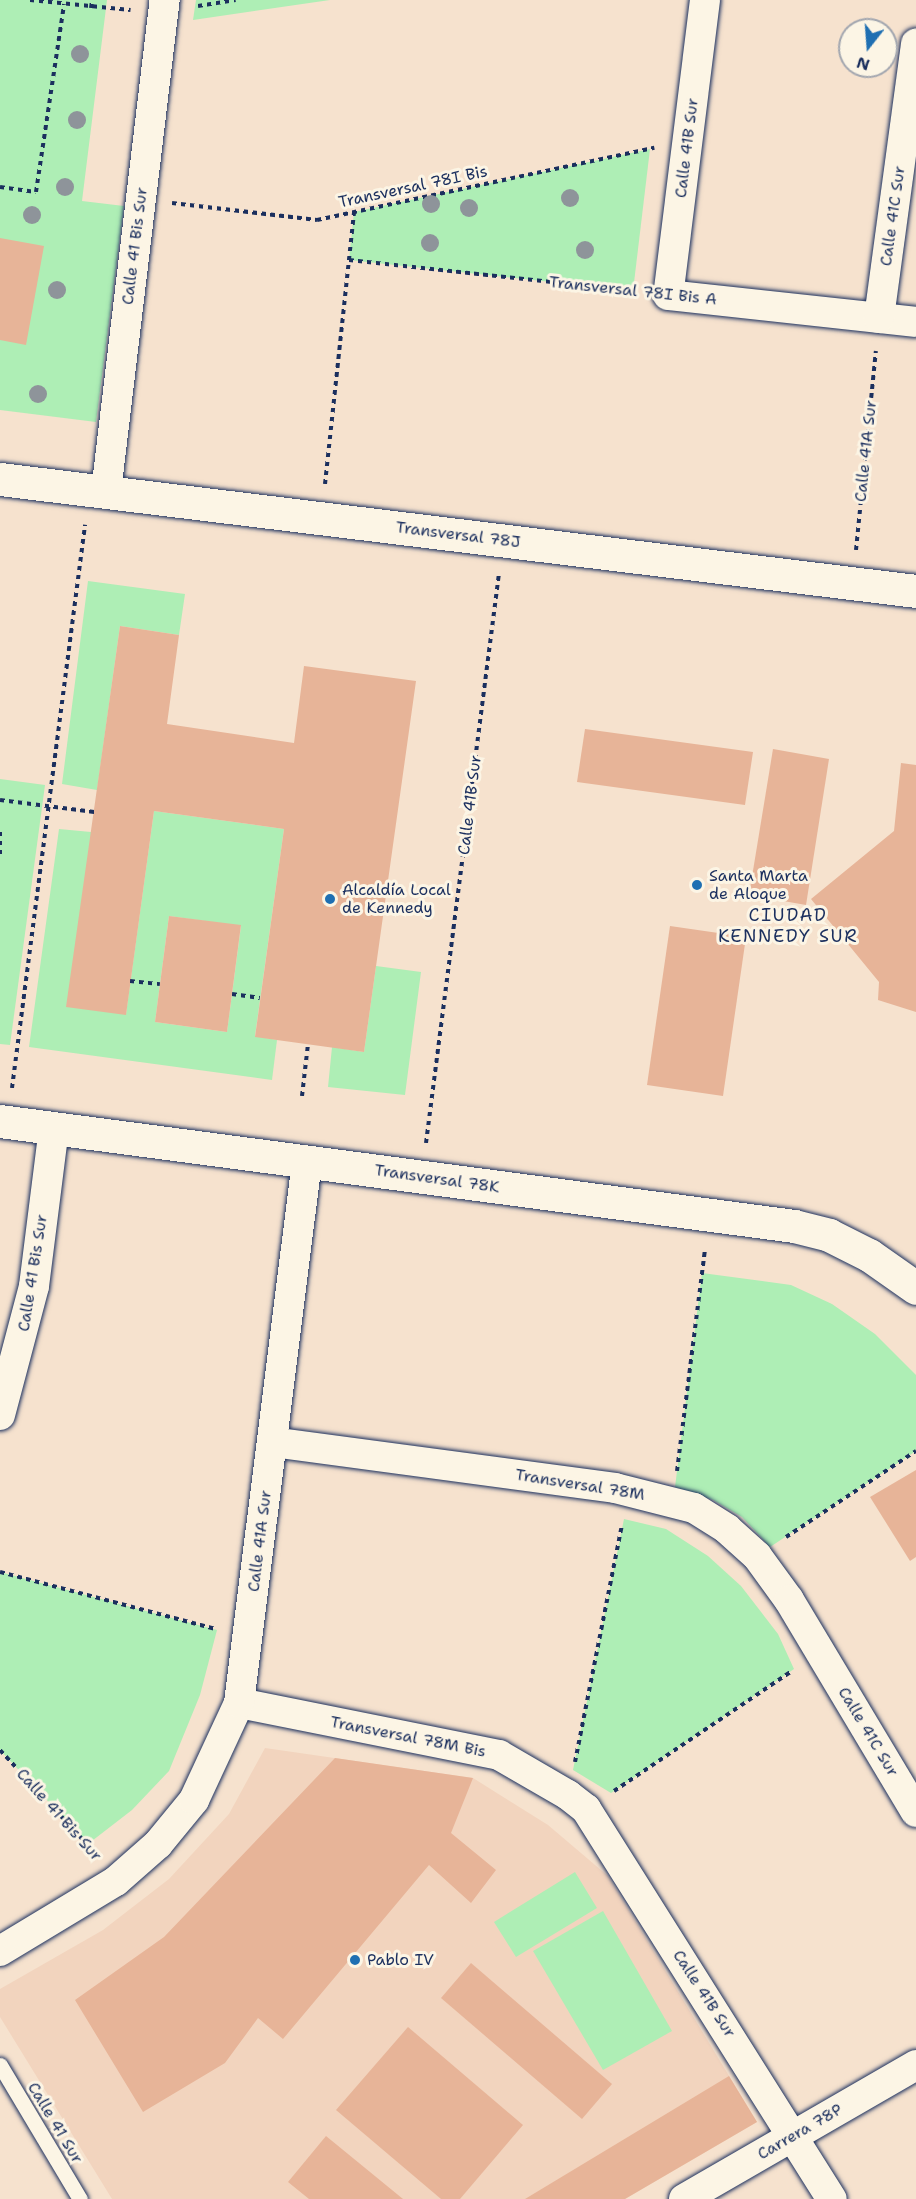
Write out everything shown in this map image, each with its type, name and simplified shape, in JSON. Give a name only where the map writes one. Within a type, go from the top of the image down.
[{"type":"street","name":"Calle 41 Bis Sur","points":[[98,491],[141,200],[165,0]]},
{"type":"street","name":"Calle 41B Sur","points":[[668,295],[705,0]]},
{"type":"street","name":"Calle 41C Sur","points":[[879,318],[916,43]]},
{"type":"street","name":"Transversal 78I Bis A","points":[[668,295],[916,322]]},
{"type":"street","name":"Transversal 78J","points":[[0,479],[916,591]]},
{"type":"street","name":"Transversal 78K","points":[[4,1121],[794,1226],[829,1235],[869,1255],[916,1288]]},
{"type":"street","name":"Calle 41 Bis Sur","points":[[0,1415],[34,1286],[54,1128]]},
{"type":"street","name":"Calle 41A Sur","points":[[0,1951],[116,1881],[158,1844],[194,1800],[239,1703],[307,1161]]},
{"type":"street","name":"Transversal 78M","points":[[272,1442],[629,1491],[694,1508],[727,1529],[757,1556],[819,1652]]},
{"type":"street","name":"Calle 41C Sur","points":[[819,1652],[916,1812]]},
{"type":"street","name":"Transversal 78M Bis","points":[[239,1703],[500,1755],[577,1802]]},
{"type":"street","name":"Calle 41B Sur","points":[[577,1802],[795,2135],[832,2199]]},
{"type":"street","name":"Carrera 78P","points":[[684,2199],[916,2065]]},
{"type":"lane","name":"Calle 41 Sur","points":[[0,2065],[80,2199]]},
{"type":"path","points":[[30,0],[91,8],[92,0]]},
{"type":"path","points":[[0,187],[36,192],[64,4]]},
{"type":"path","name":"Transversal 78I Bis","points":[[141,200],[317,220],[687,141]]},
{"type":"path","points":[[321,518],[354,212]]},
{"type":"path","name":"Transversal 78I Bis A","points":[[349,260],[668,295]]},
{"type":"path","name":"Calle 41A Sur","points":[[852,583],[879,318]]},
{"type":"path","points":[[4,1121],[49,806],[98,491]]},
{"type":"path","name":"Calle 41B Sur","points":[[422,1177],[503,540]]},
{"type":"path","points":[[0,800],[94,812]]},
{"type":"path","points":[[0,832],[0,856]]},
{"type":"path","points":[[130,981],[160,984]]},
{"type":"path","points":[[232,994],[260,998]]},
{"type":"path","points":[[302,1096],[308,1044]]},
{"type":"path","points":[[674,1502],[709,1215]]},
{"type":"path","points":[[757,1556],[916,1451]]},
{"type":"path","points":[[577,1802],[629,1491]]},
{"type":"path","points":[[0,1572],[248,1637]]},
{"type":"path","points":[[577,1802],[819,1652]]},
{"type":"path","name":"Calle 41 Bis Sur","points":[[0,1750],[88,1844],[116,1881]]},
{"type":"shaded area","name":"Pablo IV","points":[[265,1748],[473,1778],[548,1825],[608,1876],[757,2122],[625,2199],[112,2199],[0,2017],[0,1989],[103,1930],[169,1879],[229,1814]]},
{"type":"green space","points":[[0,0],[107,0],[82,201],[124,206],[96,422],[0,410]]},
{"type":"green space","points":[[196,0],[330,0],[193,20]]},
{"type":"green space","points":[[650,149],[633,291],[349,260],[354,212]]},
{"type":"green space","points":[[88,581],[185,594],[179,635],[120,626],[97,790],[62,784]]},
{"type":"green space","points":[[0,779],[45,785],[10,1045],[0,1044]]},
{"type":"green space","points":[[154,811],[284,829],[255,1036],[277,1040],[272,1080],[29,1047],[59,829],[91,832],[126,1014]],"holes":[[[169,916],[241,926],[227,1032],[155,1022]]]},
{"type":"green space","points":[[376,966],[421,972],[405,1095],[328,1087],[332,1047],[364,1052]]},
{"type":"green space","points":[[702,1273],[791,1285],[832,1304],[875,1334],[916,1375],[916,1451],[770,1547],[742,1517],[713,1500],[675,1487]]},
{"type":"green space","points":[[624,1519],[666,1529],[708,1556],[741,1586],[778,1634],[794,1669],[611,1793],[573,1770]]},
{"type":"green space","points":[[0,1572],[217,1630],[200,1695],[169,1771],[132,1810],[88,1844],[0,1750]]},
{"type":"green space","points":[[575,1872],[597,1908],[516,1957],[494,1922]]},
{"type":"green space","points":[[603,1911],[672,2031],[603,2070],[533,1951]]},
{"type":"building","points":[[0,238],[44,246],[26,345],[0,340]]},
{"type":"building","name":"Alcaldía Local de Kennedy","points":[[120,626],[179,635],[167,724],[294,743],[304,666],[416,681],[364,1052],[255,1037],[284,829],[154,811],[126,1015],[66,1007]]},
{"type":"building","points":[[585,729],[753,752],[745,805],[577,782]]},
{"type":"building","points":[[773,749],[829,759],[806,905],[749,895]]},
{"type":"building","points":[[901,763],[916,765],[916,1012],[878,1000],[879,982],[811,899],[894,831]]},
{"type":"building","points":[[169,916],[241,925],[227,1032],[155,1022]]},
{"type":"building","points":[[670,926],[746,937],[723,1096],[647,1085]]},
{"type":"building","points":[[916,1470],[916,1557],[910,1561],[870,1497]]},
{"type":"building","points":[[335,1758],[473,1778],[451,1833],[496,1870],[471,1903],[429,1865],[283,2039],[258,2018],[225,2063],[143,2112],[75,2000],[164,1937]]},
{"type":"building","points":[[471,1963],[612,2084],[582,2119],[441,1998]]},
{"type":"building","points":[[408,2027],[523,2125],[460,2199],[441,2199],[336,2110]]},
{"type":"building","points":[[729,2076],[757,2122],[625,2199],[525,2199]]},
{"type":"building","points":[[326,2136],[403,2199],[309,2199],[288,2182]]},
{"type":"place","name":"Santa Marta de Aloque","points":[[697,885]]},
{"type":"place","name":"Alcaldía Local de Kennedy","points":[[330,899]]},
{"type":"place","name":"Pablo IV","points":[[355,1960]]},
{"type":"district","name":"CIUDAD KENNEDY SUR","points":[[788,926]]}]
